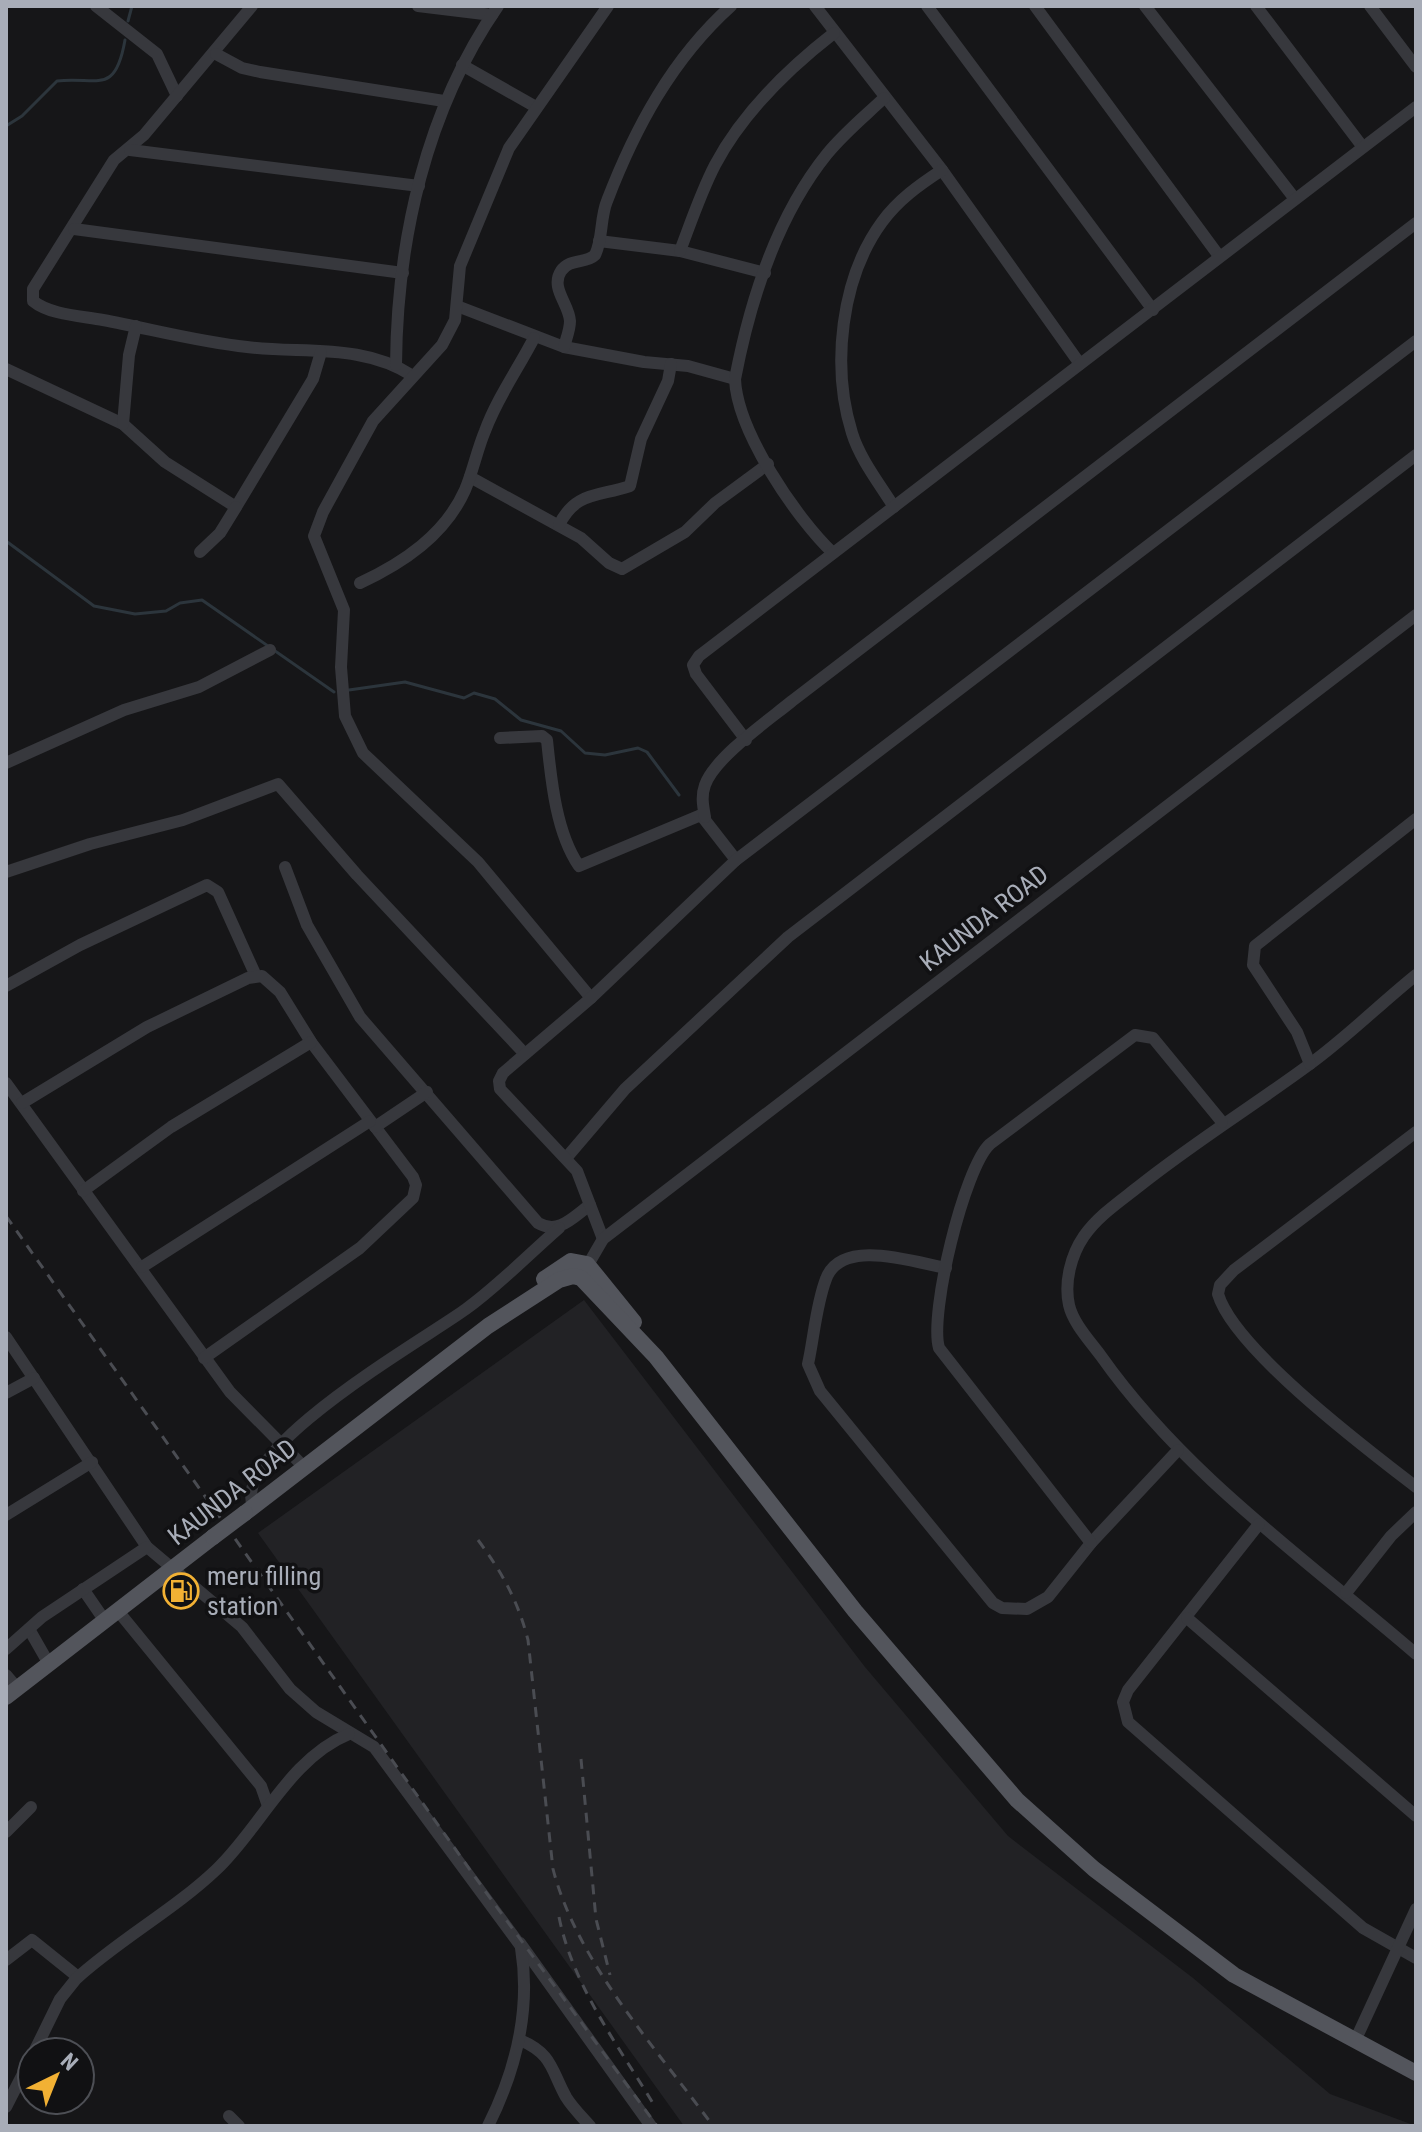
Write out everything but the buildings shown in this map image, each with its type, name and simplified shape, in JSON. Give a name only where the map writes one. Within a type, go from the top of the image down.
[{"type":"main road","name":"KAUNDA ROAD","points":[[10,1687],[49,1664],[488,1326],[559,1280],[590,1276]]},
{"type":"main road","points":[[590,1276],[855,1611],[1017,1800],[1094,1869],[1234,1975],[1416,2073]]},
{"type":"street","points":[[96,6],[157,54],[177,96]]},
{"type":"street","points":[[252,6],[216,54],[130,150],[114,160],[74,229],[33,289],[33,301],[40,307],[246,347],[347,351],[396,365],[413,376]]},
{"type":"street","points":[[396,365],[403,273],[419,186],[444,101],[495,10],[418,6]]},
{"type":"street","points":[[591,998],[478,862],[363,753],[345,716],[341,641],[344,610],[314,536],[323,512],[373,421],[442,345],[455,320],[455,293],[460,266],[509,148],[608,6]]},
{"type":"street","points":[[564,347],[570,318],[557,282],[560,272],[569,263],[591,259],[598,250],[607,200],[643,119],[685,54],[731,6]]},
{"type":"street","points":[[815,6],[942,170],[1080,364]]},
{"type":"street","points":[[927,6],[1153,310]]},
{"type":"street","points":[[1035,6],[1219,256]]},
{"type":"street","points":[[1145,6],[1295,199]]},
{"type":"street","points":[[1256,6],[1362,146]]},
{"type":"street","points":[[1370,6],[1416,67]]},
{"type":"street","points":[[680,251],[716,164],[736,133],[783,78],[834,33]]},
{"type":"street","points":[[216,54],[260,72],[444,101]]},
{"type":"street","points":[[462,65],[536,107]]},
{"type":"street","points":[[833,553],[804,522],[768,464],[742,415],[735,379],[765,273],[790,207],[839,140],[884,98]]},
{"type":"street","points":[[746,740],[693,665],[699,656],[1416,107]]},
{"type":"street","points":[[130,150],[419,186]]},
{"type":"street","points":[[894,507],[852,434],[844,395],[843,330],[857,271],[882,221],[905,196],[942,170]]},
{"type":"street","points":[[736,860],[705,817],[702,801],[708,780],[746,740],[1416,223]]},
{"type":"street","points":[[74,229],[403,273]]},
{"type":"street","points":[[599,241],[680,251],[765,273]]},
{"type":"street","points":[[457,306],[564,347],[671,364],[735,379]]},
{"type":"street","points":[[123,424],[129,355],[136,326]]},
{"type":"street","points":[[360,583],[388,570],[425,544],[449,516],[470,477],[491,416],[534,338]]},
{"type":"street","points":[[603,1239],[577,1171],[498,1085],[503,1073],[591,998],[736,860],[1416,341]]},
{"type":"street","points":[[200,552],[220,533],[236,507],[313,379],[321,352]]},
{"type":"street","points":[[559,525],[567,510],[581,498],[630,486],[641,439],[668,381],[671,364]]},
{"type":"street","points":[[6,369],[123,424],[165,462],[236,507]]},
{"type":"street","points":[[567,1157],[625,1089],[788,937],[1416,455]]},
{"type":"street","points":[[470,477],[559,525],[622,569],[685,532],[715,503],[768,464]]},
{"type":"street","name":"KAUNDA ROAD","points":[[590,1276],[603,1239],[1416,615]]},
{"type":"street","points":[[6,763],[124,710],[199,687],[270,650]]},
{"type":"street","points":[[500,738],[542,736],[547,740],[553,791],[569,846],[579,866],[695,816],[705,817]]},
{"type":"street","points":[[6,872],[78,847],[183,820],[278,784],[357,875],[525,1054]]},
{"type":"street","points":[[1310,1064],[1297,1032],[1253,965],[1255,946],[1416,819]]},
{"type":"street","points":[[285,867],[307,925],[345,996],[360,1017],[538,1223],[547,1229],[559,1228]]},
{"type":"street","points":[[6,986],[80,945],[207,885],[218,892],[256,976],[272,982],[311,1042],[413,1177],[416,1185],[413,1198],[360,1248],[204,1358]]},
{"type":"street","points":[[22,1103],[147,1027],[256,976]]},
{"type":"street","points":[[1416,976],[1310,1064],[1222,1122],[1100,1217],[1083,1236],[1069,1269],[1069,1307],[1077,1323],[1124,1389],[1178,1450],[1259,1524],[1416,1654]]},
{"type":"street","points":[[1091,1543],[939,1348],[936,1337],[946,1268],[970,1177],[981,1153],[1135,1035],[1143,1033],[1159,1044],[1222,1122]]},
{"type":"street","points":[[83,1191],[178,1123],[311,1042]]},
{"type":"street","points":[[6,1083],[230,1392],[304,1467]]},
{"type":"street","points":[[142,1267],[427,1092]]},
{"type":"street","points":[[1416,1132],[1234,1270],[1220,1285],[1218,1294],[1227,1313],[1272,1365],[1360,1443],[1416,1487]]},
{"type":"street","points":[[249,1509],[249,1496],[257,1473],[297,1427],[480,1299],[559,1228],[590,1205]]},
{"type":"street","points":[[946,1268],[860,1254],[835,1264],[826,1278],[808,1364],[814,1382],[993,1603],[1002,1608],[1027,1609],[1048,1597],[1091,1543],[1178,1450]]},
{"type":"street","points":[[6,1337],[147,1547],[242,1627],[290,1689],[349,1734],[374,1747],[651,2126]]},
{"type":"street","points":[[6,1393],[34,1378]]},
{"type":"street","points":[[6,1515],[92,1462]]},
{"type":"street","points":[[1346,1593],[1391,1536],[1416,1512]]},
{"type":"street","points":[[1259,1524],[1128,1690],[1123,1702],[1128,1722],[1339,1908],[1398,1950],[1416,1958]]},
{"type":"street","points":[[6,1649],[83,1589],[147,1547]]},
{"type":"street","points":[[83,1589],[111,1616],[261,1786],[268,1806]]},
{"type":"street","points":[[1187,1618],[1416,1816]]},
{"type":"street","points":[[29,1629],[49,1664]]},
{"type":"street","points":[[42,2036],[60,1999],[78,1977],[220,1867],[268,1806],[312,1758],[332,1741],[349,1734]]},
{"type":"street","points":[[6,1832],[31,1807]]},
{"type":"street","points":[[1355,2041],[1416,1909]]},
{"type":"street","points":[[6,1960],[32,1940],[78,1977]]},
{"type":"street","points":[[488,2126],[513,2068],[520,2040],[526,1994],[520,1945]]},
{"type":"street","points":[[520,2040],[546,2057],[561,2080],[565,2096],[590,2126]]},
{"type":"street","points":[[6,2107],[16,2087]]},
{"type":"street","points":[[229,2116],[239,2126]]},
{"type":"shaded area","points":[[584,1300],[865,1667],[1008,1836],[1193,1978],[1330,2094],[1416,2126],[684,2126],[258,1533]]},
{"type":"waterway","points":[[128,21],[132,6]]},
{"type":"waterway","points":[[6,126],[22,116],[57,81],[93,81],[110,77],[121,58],[125,40]]},
{"type":"waterway","points":[[6,541],[94,606],[135,614],[166,611],[180,603],[202,600],[334,692]]},
{"type":"waterway","points":[[349,690],[405,682],[464,698],[474,693],[495,699],[521,720],[561,731],[585,753],[605,755],[638,748],[647,752],[679,795]]},
{"type":"railway","points":[[6,1216],[485,1891],[657,2126]]},
{"type":"railway","points":[[478,1540],[508,1587],[528,1640],[553,1869],[564,1904],[599,1971],[713,2126]]},
{"type":"railway","points":[[581,1759],[596,1919],[610,1975]]},
{"type":"railway","points":[[559,1917],[586,1991],[654,2105]]},
{"type":"place","name":"meru filling station","points":[[181,1591]]}]
